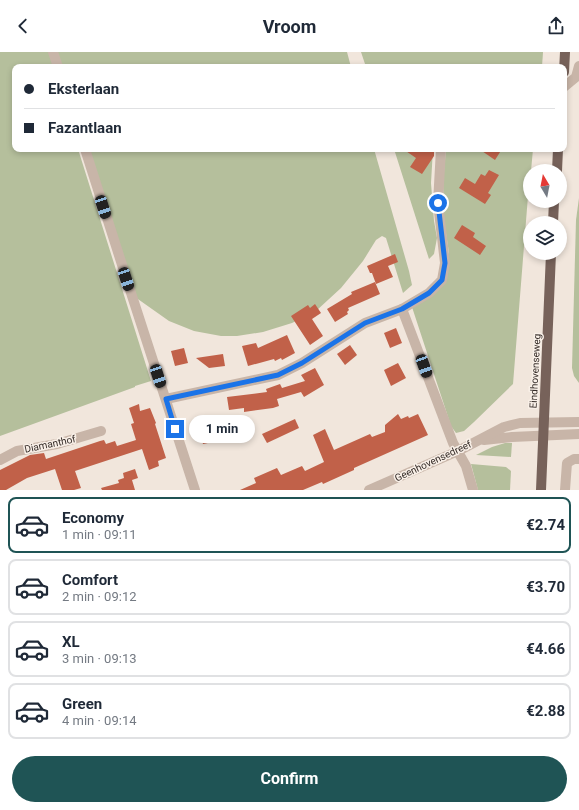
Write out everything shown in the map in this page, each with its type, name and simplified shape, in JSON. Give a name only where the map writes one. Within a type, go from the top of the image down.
[{"type":"main road","points":[[564,64],[565,52]]},
{"type":"main road","points":[[557,164],[558,152]]},
{"type":"main road","name":"Eindhovenseweg","points":[[541,490],[551,260]]},
{"type":"street","points":[[53,52],[57,64]]},
{"type":"street","points":[[567,84],[576,77],[579,66]]},
{"type":"street","points":[[86,152],[194,490]]},
{"type":"street","points":[[166,399],[278,375],[302,363],[365,323],[402,309],[429,293],[442,280],[445,263],[438,203],[441,152]]},
{"type":"street","points":[[402,309],[453,442],[466,466],[473,490]]},
{"type":"street","name":"Geenhovensedreef","points":[[369,490],[458,451],[504,427],[520,423],[579,422]]},
{"type":"street","name":"Diamanthof","points":[[0,460],[17,451],[57,444],[101,431]]},
{"type":"street","name":"Geenhovensedreef","points":[[476,441],[512,437],[579,434]]},
{"type":"street","points":[[565,490],[567,463],[574,459],[579,459]]},
{"type":"green space","points":[[0,52],[347,52],[350,64],[12,64],[12,152],[79,152],[151,381],[0,436]]},
{"type":"green space","points":[[361,52],[543,52],[542,64],[365,64]]},
{"type":"green space","points":[[90,152],[375,152],[412,285],[403,293],[386,238],[382,236],[376,240],[363,261],[341,288],[316,311],[292,323],[263,332],[237,336],[221,336],[194,331],[169,321],[135,297]]},
{"type":"green space","points":[[395,152],[433,152],[431,183],[437,238],[434,254],[429,259]]},
{"type":"green space","points":[[446,152],[533,152],[532,164],[523,164],[523,208],[527,208],[526,216],[523,216],[523,259],[513,384],[464,431],[456,433],[451,426],[411,304],[447,277],[449,253],[444,220],[443,182]]},
{"type":"green space","points":[[579,198],[579,383],[574,376],[572,368],[576,220]]},
{"type":"green space","points":[[505,443],[512,443],[511,457],[476,455],[492,447]]},
{"type":"green space","points":[[471,464],[506,467],[511,471],[510,490],[478,490]]},
{"type":"building","points":[[407,152],[434,152],[434,156],[422,174],[410,167],[416,158]]},
{"type":"building","points":[[483,152],[500,152],[495,160]]},
{"type":"building","points":[[489,170],[499,175],[488,193],[491,195],[485,204],[459,188],[465,178],[475,184],[481,174],[485,176]]},
{"type":"building","points":[[462,225],[475,233],[473,237],[486,246],[480,255],[454,238]]},
{"type":"building","points":[[395,254],[398,262],[388,266],[393,277],[376,284],[372,273],[370,273],[367,266]]},
{"type":"building","points":[[375,282],[380,294],[348,308],[348,314],[335,322],[327,309],[352,294],[351,292]]},
{"type":"building","points":[[315,304],[321,313],[312,319],[323,336],[310,345],[291,316],[308,305],[310,308]]},
{"type":"building","points":[[396,328],[402,343],[390,348],[384,333]]},
{"type":"building","points":[[287,335],[295,353],[282,360],[281,358],[275,361],[274,359],[248,366],[242,346],[256,343],[258,348]]},
{"type":"building","points":[[350,345],[357,355],[345,365],[337,354]]},
{"type":"building","points":[[184,348],[188,363],[175,366],[171,351]]},
{"type":"building","points":[[223,354],[225,366],[209,368],[196,358]]},
{"type":"building","points":[[398,363],[406,378],[391,386],[384,370]]},
{"type":"building","points":[[315,368],[324,385],[304,397],[301,392],[277,399],[279,406],[273,408],[244,412],[244,408],[229,410],[227,397],[267,392],[266,389],[280,384],[282,388],[305,381],[301,375]]},
{"type":"building","points":[[139,404],[140,411],[150,408],[156,423],[155,424],[166,458],[158,461],[159,466],[149,470],[142,449],[75,471],[81,488],[74,490],[62,490],[55,469],[27,478],[6,490],[0,490],[0,470],[30,455],[44,453],[46,459],[104,440],[106,444],[115,441],[117,446],[136,440],[131,424],[134,423],[129,408]]},
{"type":"building","points":[[398,414],[401,419],[408,416],[409,418],[418,414],[428,435],[354,468],[354,470],[323,484],[322,482],[303,490],[240,490],[256,483],[254,478],[277,468],[281,475],[302,466],[305,471],[324,462],[313,435],[325,429],[334,450],[370,434],[372,437],[385,432],[385,425]]},
{"type":"building","points":[[209,416],[210,420],[215,419],[218,430],[241,427],[242,436],[203,444],[196,419]]},
{"type":"building","points":[[295,419],[299,428],[267,443],[262,434]]},
{"type":"building","points":[[135,469],[138,478],[132,480],[135,490],[102,490],[101,488],[119,483],[118,480],[124,478],[123,473]]},
{"type":"route","points":[[175,429],[166,399],[278,375],[302,363],[365,323],[402,309],[429,293],[442,280],[445,263],[438,203]]}]
